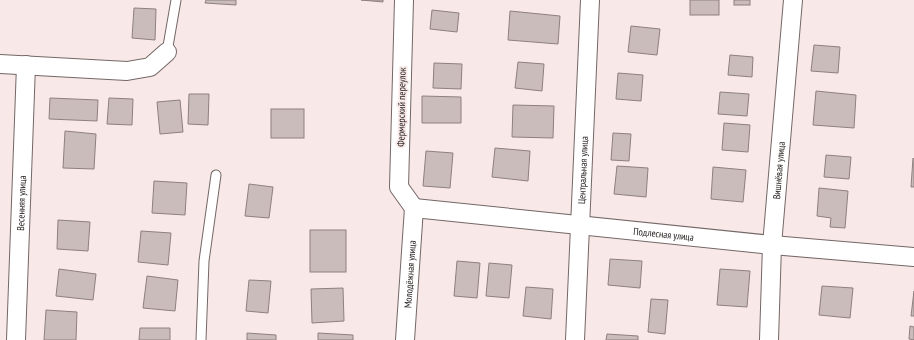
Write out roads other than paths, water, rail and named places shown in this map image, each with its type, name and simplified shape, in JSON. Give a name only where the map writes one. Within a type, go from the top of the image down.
[{"type":"street","name":"Фермерский переулок","points":[[404,0],[399,186],[414,208]]},
{"type":"street","name":"Центральная улица","points":[[575,340],[590,0]]},
{"type":"street","name":"Вишнёвая улица","points":[[769,340],[772,245],[793,0]]},
{"type":"street","points":[[0,64],[127,71],[150,67],[167,52]]},
{"type":"street","name":"Весенняя улица","points":[[16,340],[26,65]]},
{"type":"street","name":"Подлесная улица","points":[[414,208],[772,245],[914,257]]},
{"type":"street","name":"Молодёжная улица","points":[[405,340],[414,208]]},
{"type":"lane","points":[[167,52],[176,0]]},
{"type":"lane","points":[[201,340],[204,261],[216,175]]}]
